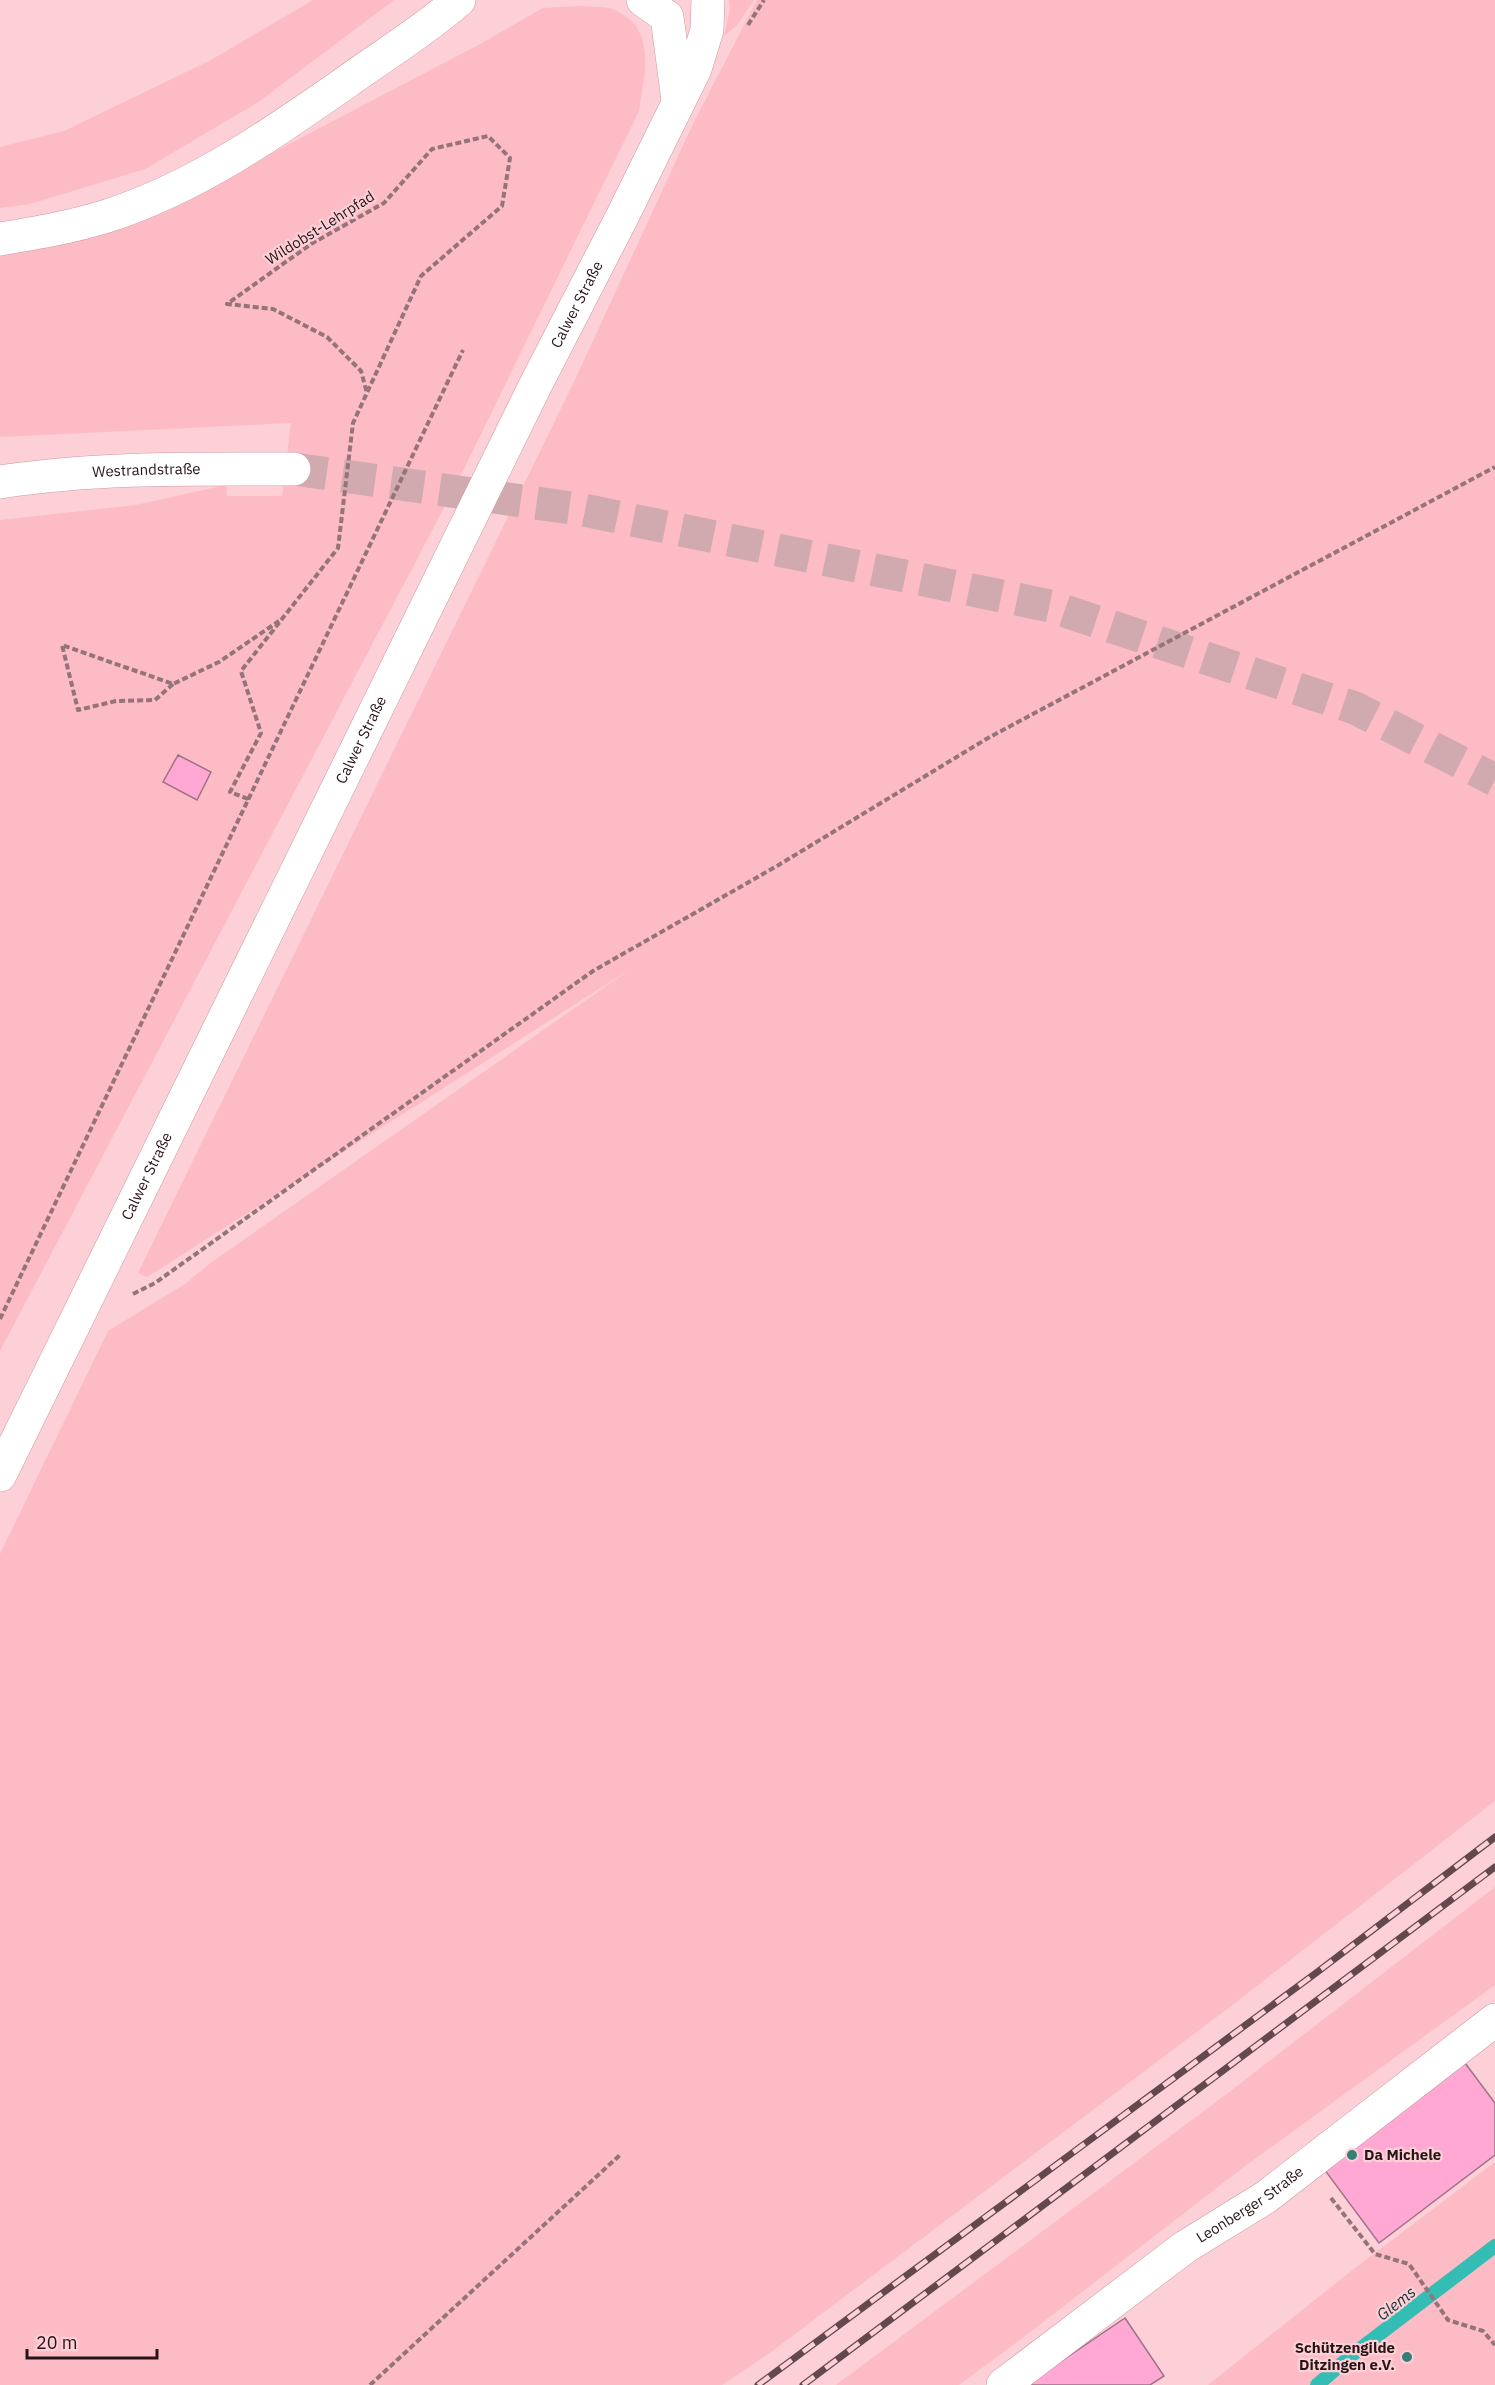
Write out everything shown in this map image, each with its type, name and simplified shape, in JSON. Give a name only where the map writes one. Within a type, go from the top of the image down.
[{"type":"street","points":[[0,239],[58,230],[108,216],[162,195],[211,170],[272,134],[453,5],[480,0]]},
{"type":"street","name":"Calwer Straße","points":[[0,1475],[695,69],[707,30],[708,0]]},
{"type":"street","points":[[657,6],[678,100]]},
{"type":"street","name":"Westrandstraße","points":[[0,482],[40,476],[172,469],[294,469]]},
{"type":"street","name":"Leonberger Straße","points":[[1003,2385],[1185,2247],[1266,2197],[1495,2020]]},
{"type":"path","name":"Wildobst-Lehrpfad","points":[[248,799],[230,792],[261,733],[241,671],[338,548],[353,423],[367,393],[421,276],[502,206],[510,158],[488,136],[432,149],[384,203],[311,244],[228,304],[273,309],[327,336],[361,371],[367,393]]},
{"type":"path","points":[[0,1319],[463,350]]},
{"type":"path","points":[[87,1297],[98,1302],[123,1299],[155,1283],[593,971],[777,866],[988,738],[1495,467]]},
{"type":"path","name":"Wildobst-Lehrpfad","points":[[173,684],[62,645],[78,710],[116,701],[155,700],[173,684],[219,662],[282,619]]},
{"type":"path","points":[[370,2385],[621,2154]]},
{"type":"path","points":[[1306,2167],[1375,2253],[1409,2264],[1448,2320],[1483,2331],[1495,2345]]},
{"type":"shaded area","points":[[313,0],[394,0],[257,103],[145,169],[30,204],[0,208],[0,147],[64,131],[211,60]]},
{"type":"shaded area","points":[[729,0],[754,0],[737,25],[724,36],[730,9]]},
{"type":"shaded area","points":[[757,0],[1495,0],[1495,1801],[1235,2003],[771,2352],[722,2385],[0,2385],[0,1554],[108,1331],[185,1284],[212,1262],[632,968],[147,1277],[138,1273],[573,384],[693,124]]},
{"type":"shaded area","points":[[582,6],[615,10],[629,19],[638,29],[645,54],[639,111],[456,485],[0,1351],[0,520],[136,505],[226,485],[227,496],[282,496],[291,423],[0,437],[0,256],[80,239],[156,214],[482,43],[543,8]]},
{"type":"shaded area","points":[[1495,1887],[1495,1985],[1245,2166],[959,2385],[836,2385],[1224,2096]]},
{"type":"shaded area","points":[[1495,2162],[1495,2385],[1208,2385],[1350,2272]]},
{"type":"building","points":[[178,755],[211,772],[197,800],[163,782]]},
{"type":"building","points":[[1465,2063],[1495,2103],[1495,2155],[1379,2243],[1324,2169]]},
{"type":"building","points":[[1125,2318],[1164,2376],[1150,2385],[1026,2385]]},
{"type":"waterway","name":"Glems","points":[[1317,2385],[1352,2355],[1495,2246]]},
{"type":"tunnel","points":[[294,469],[579,509],[1050,606],[1355,708],[1495,780]]},
{"type":"railway","points":[[758,2385],[1316,1973],[1495,1837]]},
{"type":"railway","points":[[803,2385],[1495,1867]]},
{"type":"place","name":"Da Michele","points":[[1352,2155]]},
{"type":"place","name":"Schützengilde Ditzingen e.V.","points":[[1407,2357]]}]
